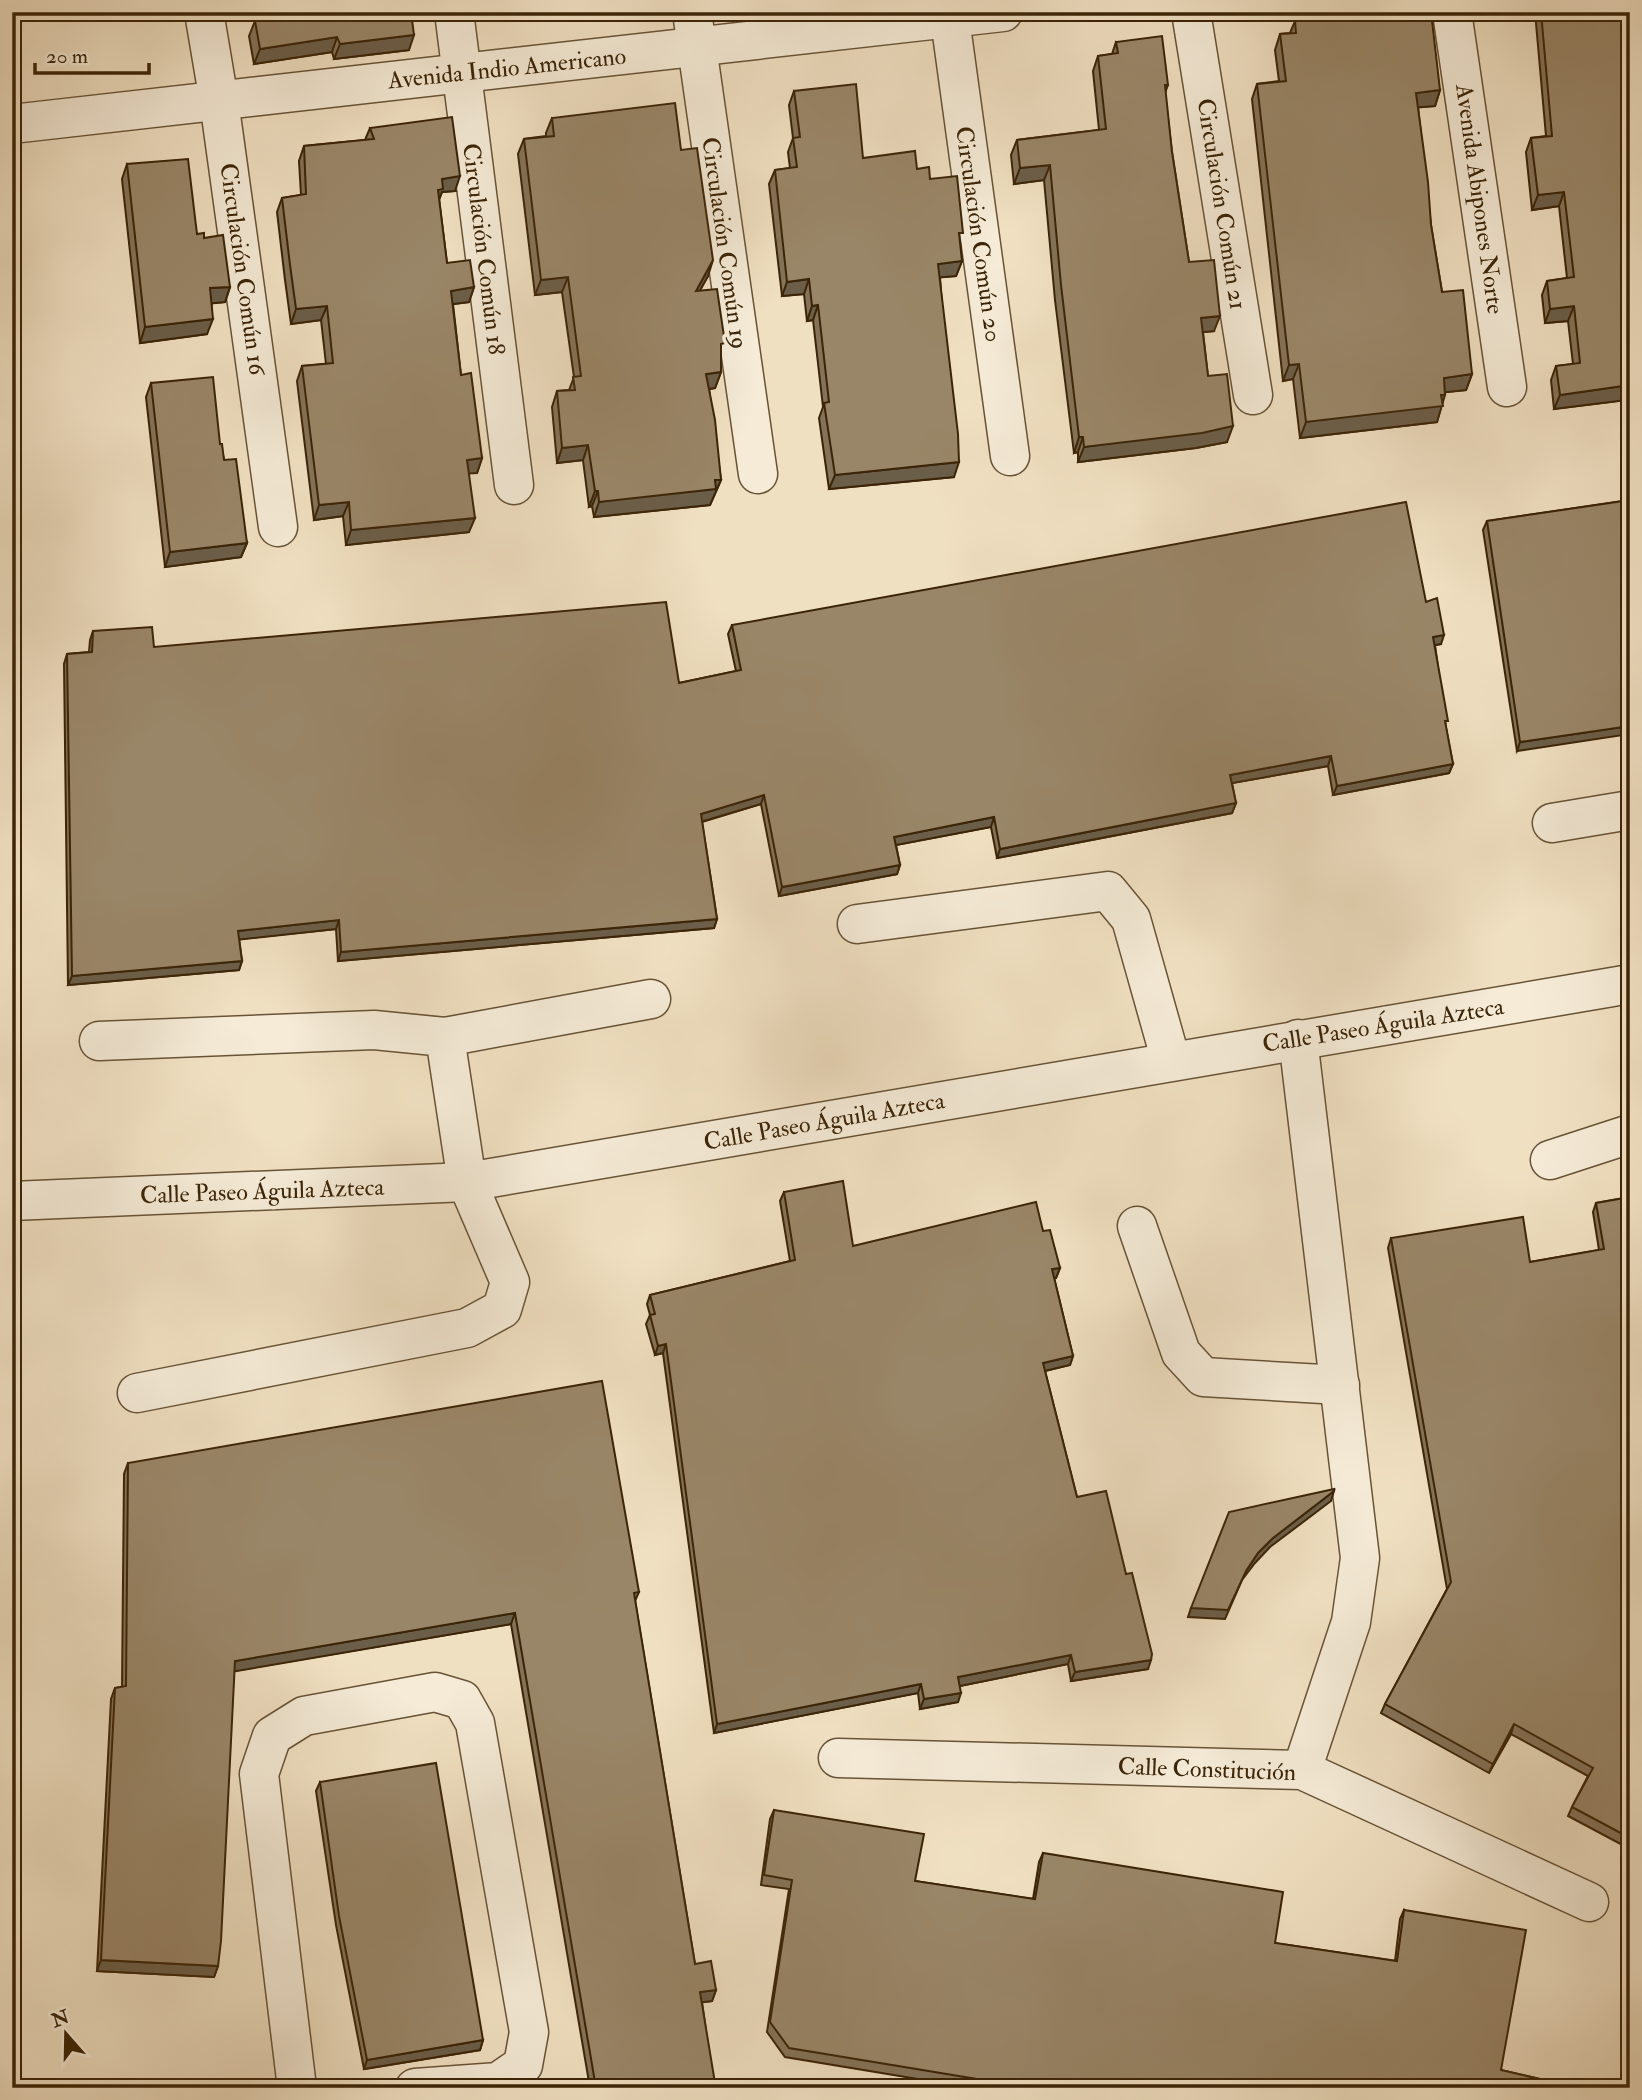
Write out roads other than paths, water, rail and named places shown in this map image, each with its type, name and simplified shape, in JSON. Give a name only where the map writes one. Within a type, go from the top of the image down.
[{"type":"street","name":"Circulación Común 16","points":[[204,12],[219,101],[278,527]]},
{"type":"street","name":"Circulación Común 18","points":[[454,12],[514,485]]},
{"type":"street","name":"Avenida Indio Americano","points":[[12,124],[462,74],[695,30],[1003,12]]},
{"type":"street","name":"Circulación Común 21","points":[[1191,12],[1253,395]]},
{"type":"street","name":"Avenida Abipones Norte","points":[[1452,12],[1507,387]]},
{"type":"street","name":"Circulación Común 20","points":[[949,15],[1010,456]]},
{"type":"street","name":"Circulación Común 19","points":[[695,30],[758,474]]},
{"type":"street","points":[[1552,823],[1630,810]]},
{"type":"street","points":[[857,924],[1108,891],[1132,919],[1171,1061]]},
{"type":"street","name":"Calle Paseo Águila Azteca","points":[[12,1201],[467,1182],[1630,984]]},
{"type":"street","points":[[99,1041],[374,1030],[445,1037],[651,999]]},
{"type":"street","points":[[137,1393],[467,1328],[502,1310],[510,1282],[467,1182],[445,1037]]},
{"type":"street","points":[[1298,1039],[1360,1558],[1351,1622],[1302,1770]]},
{"type":"street","points":[[1550,1160],[1630,1134]]},
{"type":"street","points":[[1137,1226],[1181,1353],[1203,1377],[1340,1385]]},
{"type":"street","points":[[297,2088],[259,1774],[272,1736],[304,1716],[435,1692],[462,1699],[475,1723],[529,2032],[523,2064],[498,2082],[415,2088]]},
{"type":"street","name":"Calle Constitución","points":[[838,1758],[1302,1770],[1589,1902]]}]
